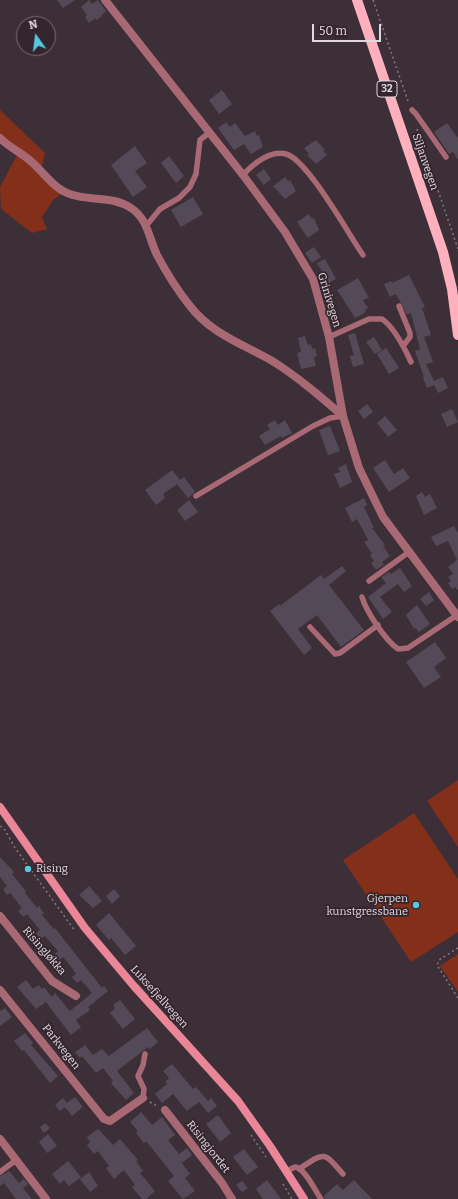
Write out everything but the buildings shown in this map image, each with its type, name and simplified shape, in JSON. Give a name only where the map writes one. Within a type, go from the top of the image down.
[{"type":"main road","name":"Siljanvegen","points":[[357,0],[442,252],[452,289],[458,335]]},
{"type":"main road","name":"Luksefjellvegen","points":[[0,809],[85,928],[120,970],[238,1101],[256,1124],[304,1199]]},
{"type":"street","name":"Grinivegen","points":[[105,0],[243,175],[285,232],[313,278],[329,337],[343,416],[352,446],[368,487],[383,517],[457,616]]},
{"type":"street","points":[[0,138],[27,158],[54,185],[64,192],[74,196],[98,197],[121,203],[132,209],[146,226],[157,255],[188,304],[201,320],[225,336],[250,348],[288,372],[343,416]]},
{"type":"street","name":"Risingløkka","points":[[0,916],[52,981],[76,996]]},
{"type":"street","name":"Parkvegen","points":[[0,990],[104,1119],[110,1121],[116,1119],[143,1098]]},
{"type":"street","name":"Risingjordet","points":[[165,1110],[222,1183],[232,1199]]},
{"type":"street","points":[[0,1139],[46,1199]]},
{"type":"lane","points":[[412,110],[446,157]]},
{"type":"lane","points":[[146,226],[160,208],[180,198],[190,187],[196,174],[200,140],[210,132]]},
{"type":"lane","points":[[243,175],[254,165],[275,154],[286,154],[294,158],[314,181],[363,255]]},
{"type":"lane","points":[[399,306],[410,333],[410,337],[404,346]]},
{"type":"lane","points":[[329,337],[369,319],[382,319],[390,325],[404,346],[411,362]]},
{"type":"lane","points":[[196,496],[313,426],[330,418],[343,416]]},
{"type":"lane","points":[[369,581],[409,552]]},
{"type":"lane","points":[[362,597],[364,604],[378,625],[392,645],[398,649],[408,648],[457,616]]},
{"type":"lane","points":[[310,627],[335,654],[340,653],[378,625]]},
{"type":"lane","points":[[143,1098],[144,1089],[138,1076],[143,1065],[145,1054]]},
{"type":"lane","points":[[299,1169],[318,1157],[324,1156],[328,1157],[343,1174]]},
{"type":"lane","points":[[0,1172],[16,1160]]},
{"type":"lane","points":[[286,1171],[295,1167],[299,1169],[305,1174],[321,1199]]},
{"type":"path","points":[[373,0],[412,110],[458,249]]},
{"type":"path","points":[[458,948],[439,960],[437,964],[458,998]]},
{"type":"path","points":[[143,1098],[165,1110]]},
{"type":"shaded area","points":[[0,110],[45,153],[41,170],[64,192],[53,200],[42,217],[47,229],[32,233],[1,209],[0,187],[18,153],[0,135]]},
{"type":"shaded area","points":[[458,780],[458,847],[427,801]]},
{"type":"shaded area","name":"Gjerpen kunstgressbane","points":[[414,813],[458,879],[458,932],[411,962],[343,860]]},
{"type":"shaded area","points":[[458,954],[458,992],[440,966]]},
{"type":"place","name":"Rising","points":[[28,869]]},
{"type":"place","name":"Gjerpen kunstgressbane","points":[[416,905]]}]
